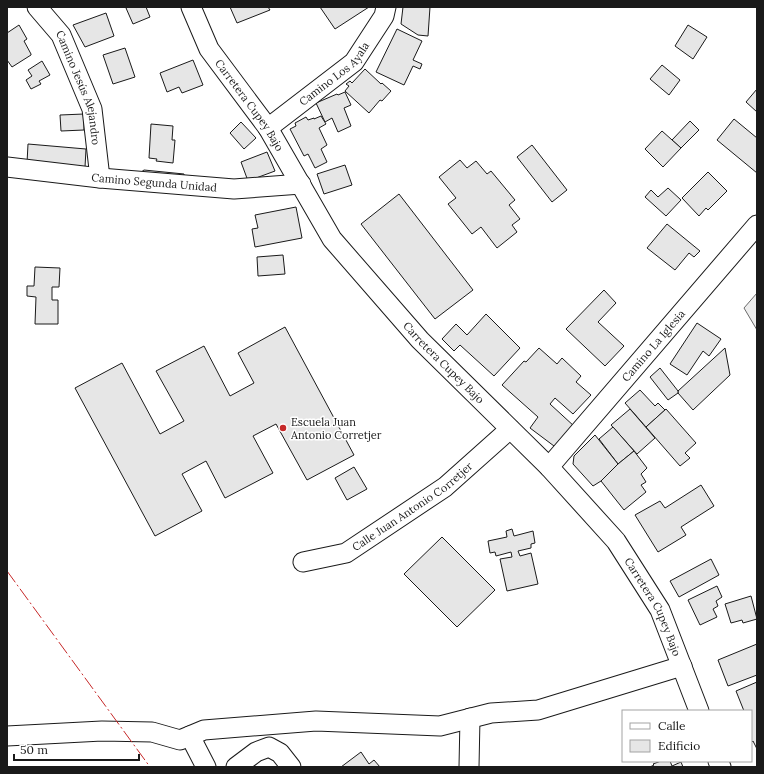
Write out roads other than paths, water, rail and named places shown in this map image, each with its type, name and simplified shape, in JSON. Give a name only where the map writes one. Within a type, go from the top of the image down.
[{"type":"street","name":"Camino Jesús Alejandro","points":[[37,7],[61,36],[92,109],[100,178]]},
{"type":"street","name":"Carretera Cupey Bajo","points":[[191,7],[209,49],[268,128],[332,239],[420,340],[549,467],[616,541],[660,610],[699,710]]},
{"type":"street","name":"Camino Los Ayala","points":[[268,128],[354,62],[384,16],[386,7]]},
{"type":"street","name":"Camino Segunda Unidad","points":[[7,167],[100,178],[234,189],[301,184]]},
{"type":"street","name":"Camino La Iglesia","points":[[549,467],[757,225]]},
{"type":"street","name":"Calle Juan Antonio Corretjer","points":[[303,562],[346,553],[445,487],[510,429]]},
{"type":"street","points":[[7,736],[102,731],[152,732],[180,740],[204,730],[316,721],[440,726],[491,713],[538,710],[682,666]]},
{"type":"street","points":[[469,767],[470,718]]},
{"type":"street","points":[[190,736],[206,767]]},
{"type":"street","points":[[236,767],[256,752],[269,747],[280,753],[291,767]]},
{"type":"place","name":"Escuela Juan Antonio Corretjer","points":[[283,428]]}]
